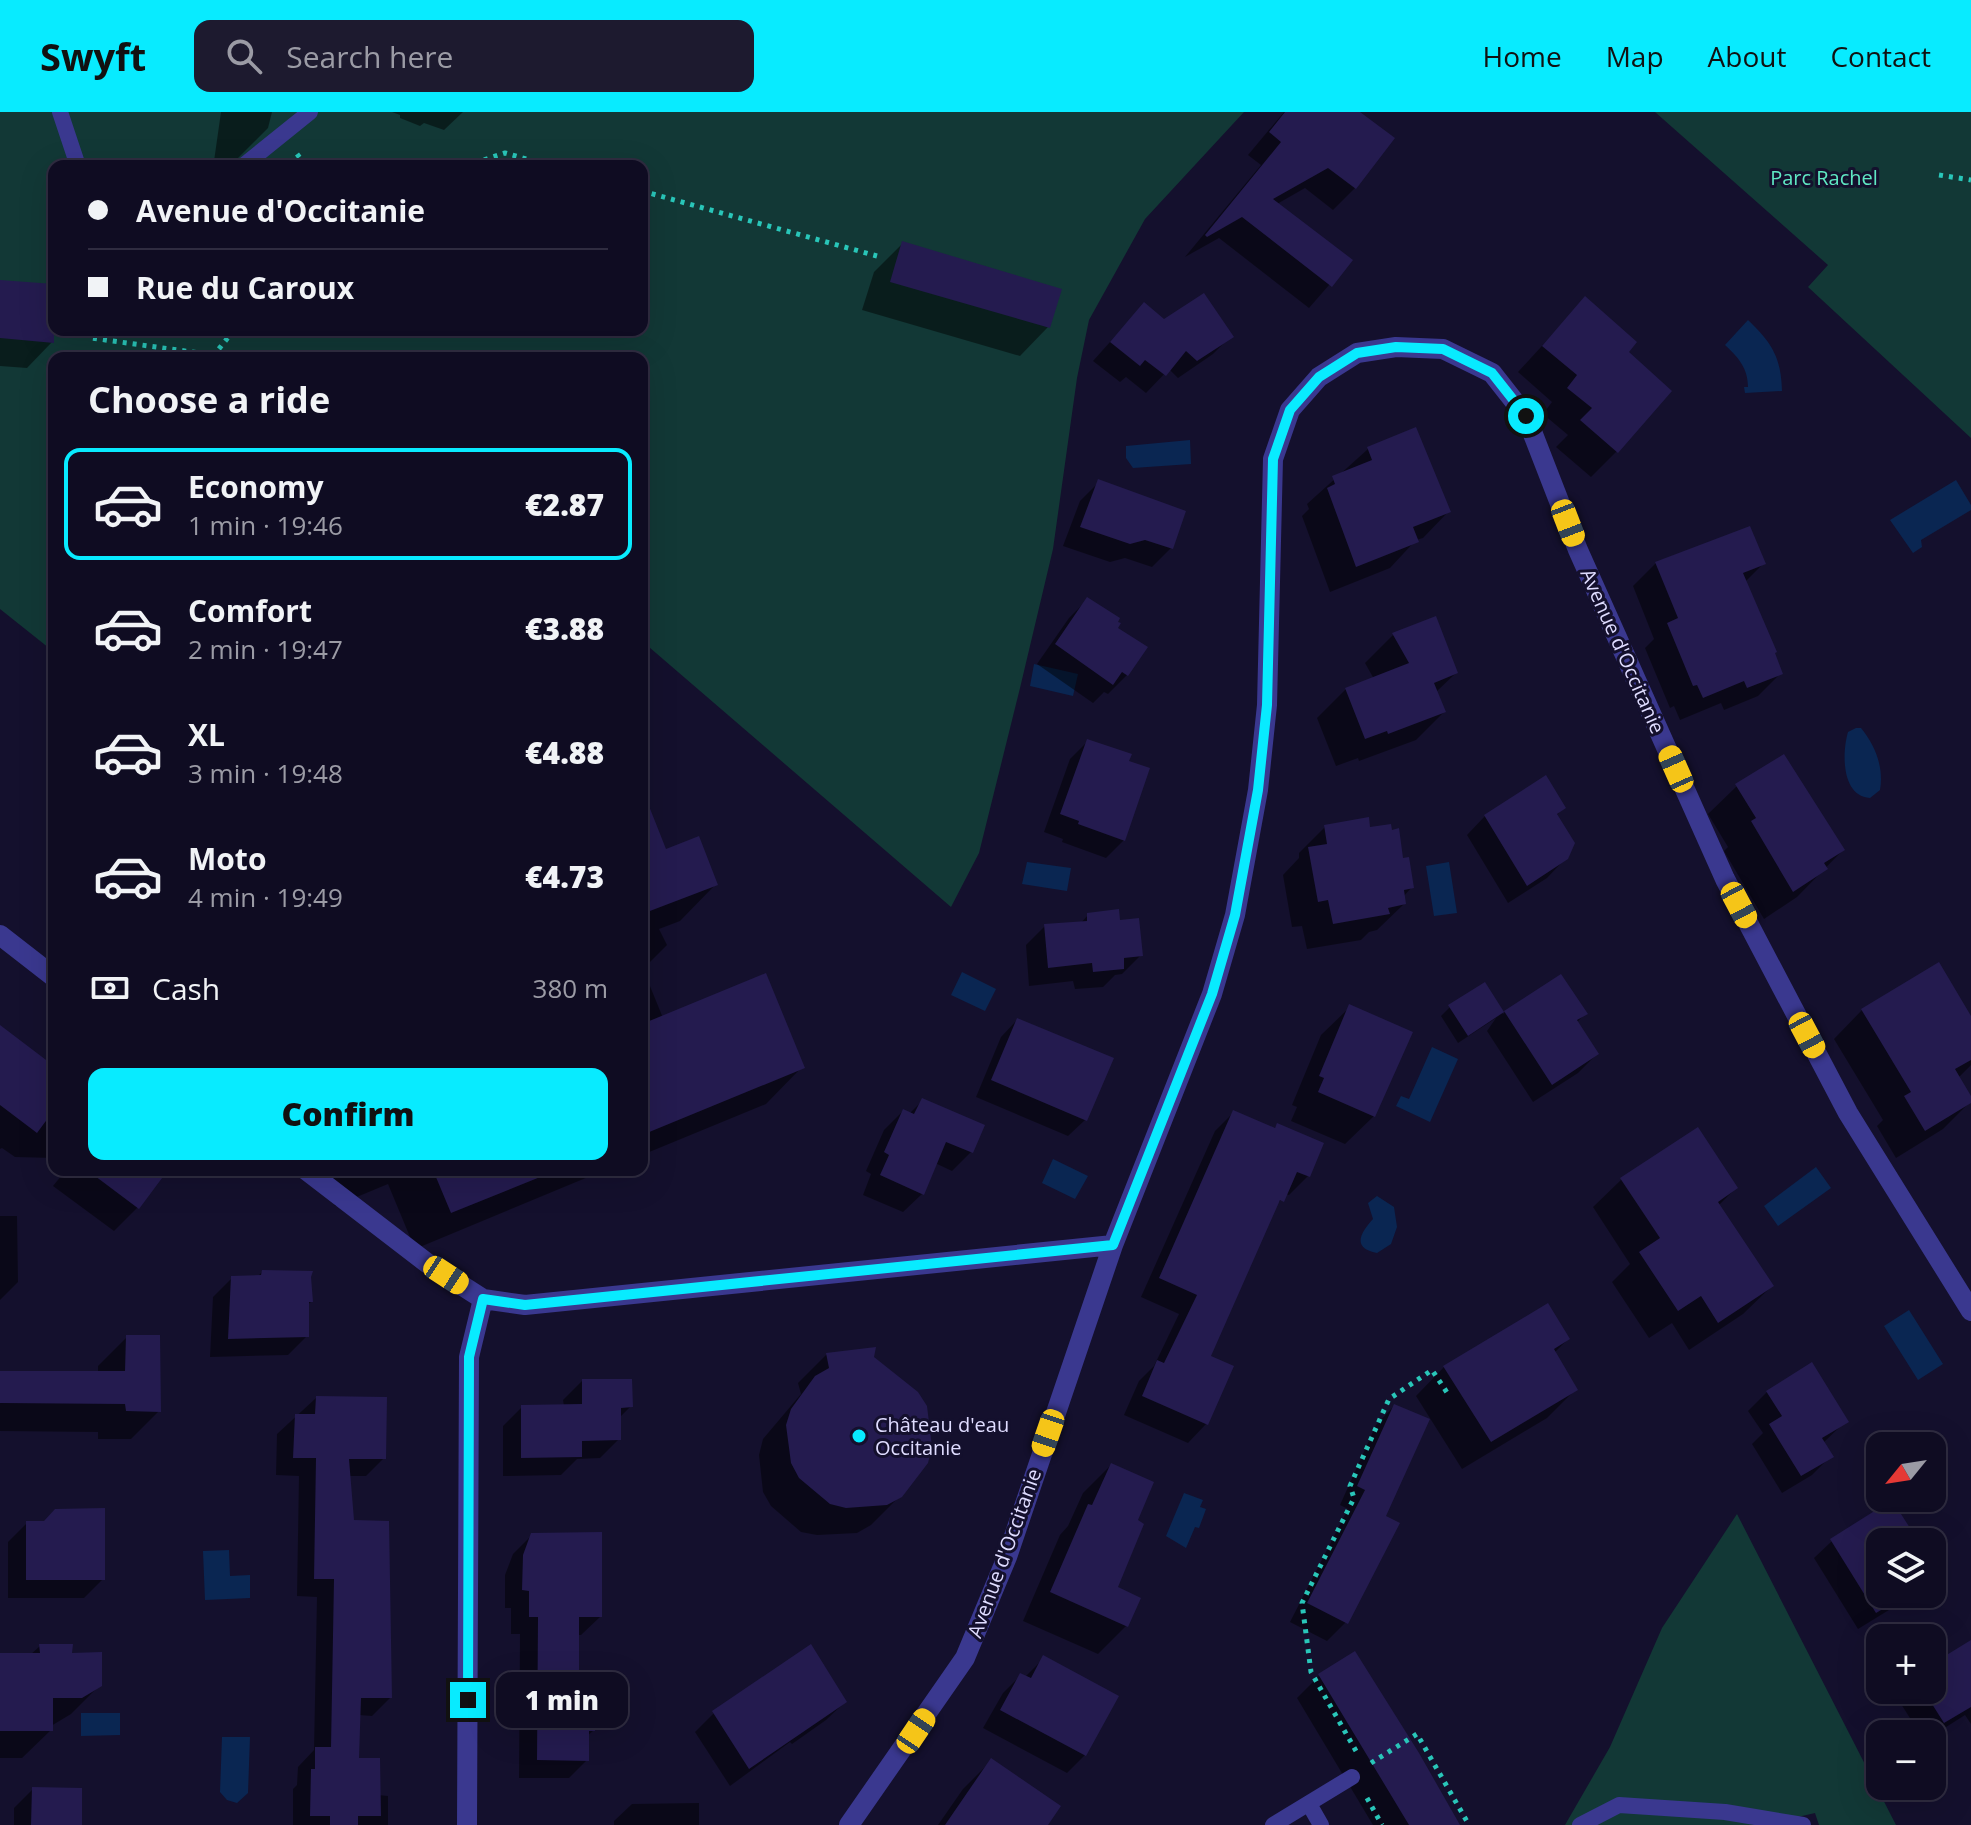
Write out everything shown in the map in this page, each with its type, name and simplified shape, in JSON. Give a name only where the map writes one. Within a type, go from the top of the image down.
[{"type":"street","name":"Avenue d'Occitanie","points":[[849,1825],[965,1658],[1007,1557],[1113,1245],[1212,994],[1235,915],[1258,790],[1267,705],[1273,459],[1290,410],[1319,377],[1357,353],[1396,347],[1443,349],[1492,373],[1526,416],[1578,550],[1725,879],[1848,1113],[1971,1311]]},
{"type":"street","points":[[0,935],[48,972]]},
{"type":"street","points":[[314,1176],[427,1263],[483,1299],[525,1305],[1113,1245]]},
{"type":"street","points":[[467,1825],[469,1357],[483,1299]]},
{"type":"lane","points":[[60,112],[76,160]]},
{"type":"lane","points":[[250,160],[310,112]]},
{"type":"lane","points":[[1273,1825],[1358,1772]]},
{"type":"lane","points":[[1309,1804],[1321,1825]]},
{"type":"lane","points":[[1580,1825],[1619,1805],[1725,1812],[1803,1825]]},
{"type":"path","points":[[483,160],[505,153],[530,160]]},
{"type":"path","points":[[1939,175],[1971,180]]},
{"type":"path","points":[[648,193],[877,256]]},
{"type":"path","points":[[91,336],[192,352]]},
{"type":"path","points":[[216,352],[229,336]]},
{"type":"path","points":[[1357,1753],[1311,1672],[1302,1603],[1354,1498],[1350,1486],[1389,1399],[1432,1370],[1448,1394]]},
{"type":"path","points":[[1358,1772],[1417,1734],[1469,1825]]},
{"type":"path","points":[[1364,1791],[1382,1825]]},
{"type":"green space","points":[[0,112],[1244,112],[1145,219],[1089,320],[1077,378],[1053,549],[979,853],[951,907],[648,646],[648,352],[48,352],[48,647],[0,609]]},
{"type":"green space","name":"Parc Rachel","points":[[1655,112],[1971,112],[1971,438],[1808,287],[1828,265]]},
{"type":"green space","points":[[1737,1514],[1866,1766],[1866,1800],[1883,1800],[1896,1825],[1819,1825],[1815,1813],[1762,1825],[1565,1825],[1610,1747],[1662,1628]]},
{"type":"water","points":[[1748,320],[1774,351],[1782,391],[1745,393],[1748,380],[1744,369],[1725,345]]},
{"type":"water","points":[[1190,440],[1191,464],[1133,468],[1126,458],[1126,446]]},
{"type":"water","points":[[1956,480],[1971,510],[1921,540],[1922,547],[1913,553],[1890,520]]},
{"type":"water","points":[[1034,664],[1078,674],[1073,696],[1030,686]]},
{"type":"water","points":[[1861,728],[1866,735],[1879,765],[1880,790],[1870,798],[1853,790],[1846,772],[1846,740],[1848,732]]},
{"type":"water","points":[[1027,862],[1071,868],[1067,891],[1022,884]]},
{"type":"water","points":[[1449,862],[1457,913],[1434,916],[1426,866]]},
{"type":"water","points":[[962,972],[996,989],[985,1011],[951,995]]},
{"type":"water","points":[[1432,1047],[1458,1059],[1430,1122],[1396,1106],[1401,1096],[1409,1099]]},
{"type":"water","points":[[1053,1159],[1088,1176],[1075,1199],[1042,1183]]},
{"type":"water","points":[[1816,1167],[1831,1188],[1778,1226],[1764,1206]]},
{"type":"water","points":[[1377,1196],[1394,1207],[1397,1227],[1391,1244],[1377,1253],[1363,1247],[1361,1239],[1373,1219],[1368,1203]]},
{"type":"water","points":[[1909,1310],[1943,1364],[1918,1380],[1884,1326]]},
{"type":"water","points":[[1184,1493],[1203,1500],[1200,1507],[1206,1509],[1199,1528],[1195,1527],[1186,1548],[1166,1536]]},
{"type":"water","points":[[229,1550],[230,1576],[250,1575],[250,1598],[205,1600],[203,1551]]},
{"type":"water","points":[[81,1713],[120,1713],[120,1735],[81,1736]]},
{"type":"water","points":[[222,1737],[250,1737],[248,1793],[237,1803],[227,1800],[220,1792]]},
{"type":"building","points":[[1285,112],[1360,112],[1395,138],[1356,189],[1328,168],[1273,199],[1353,260],[1332,287],[1242,217],[1207,237],[1205,235],[1281,142],[1269,132]]},
{"type":"building","points":[[902,241],[1062,289],[1050,328],[890,282]]},
{"type":"building","points":[[0,280],[48,284],[48,336],[54,336],[54,343],[0,338]]},
{"type":"building","points":[[1204,293],[1234,337],[1197,361],[1186,351],[1166,376],[1145,360],[1140,366],[1110,342],[1144,302],[1164,319]]},
{"type":"building","points":[[1585,296],[1637,342],[1629,352],[1672,391],[1618,453],[1580,420],[1592,408],[1567,388],[1577,375],[1542,346]]},
{"type":"building","points":[[1416,427],[1451,512],[1413,527],[1419,542],[1356,567],[1327,488],[1335,484],[1332,476],[1372,460],[1367,447]]},
{"type":"building","points":[[1098,479],[1186,511],[1173,549],[1145,540],[1130,544],[1080,527]]},
{"type":"building","points":[[1750,526],[1766,564],[1743,573],[1777,652],[1783,674],[1747,688],[1744,681],[1703,698],[1697,685],[1693,686],[1667,623],[1678,618],[1655,562]]},
{"type":"building","points":[[1087,597],[1120,618],[1118,628],[1148,647],[1128,676],[1122,672],[1113,685],[1055,644]]},
{"type":"building","points":[[1436,616],[1458,673],[1434,683],[1446,712],[1388,734],[1387,731],[1365,739],[1345,688],[1409,663],[1392,633]]},
{"type":"building","points":[[1087,739],[1132,754],[1129,761],[1150,768],[1125,841],[1060,814]]},
{"type":"building","points":[[1784,754],[1845,850],[1824,863],[1828,869],[1793,892],[1751,821],[1756,818],[1735,784]]},
{"type":"building","points":[[1546,775],[1566,808],[1557,814],[1575,843],[1568,859],[1527,886],[1484,815]]},
{"type":"building","points":[[648,804],[666,849],[699,836],[718,885],[648,912]]},
{"type":"building","points":[[1369,817],[1370,827],[1391,824],[1392,830],[1399,828],[1403,858],[1409,857],[1414,888],[1404,890],[1406,904],[1388,908],[1390,914],[1333,924],[1328,900],[1318,902],[1308,847],[1327,844],[1324,825]]},
{"type":"building","points":[[1119,909],[1120,920],[1139,918],[1143,956],[1124,958],[1124,969],[1093,972],[1092,963],[1048,968],[1044,924],[1087,921],[1087,913]]},
{"type":"building","points":[[1939,962],[1971,1016],[1971,1060],[1955,1069],[1971,1096],[1971,1103],[1925,1131],[1904,1096],[1911,1092],[1861,1009]]},
{"type":"building","points":[[766,973],[805,1068],[648,1133],[648,1022]]},
{"type":"building","points":[[1561,974],[1588,1014],[1577,1020],[1599,1054],[1552,1085],[1504,1011]]},
{"type":"building","points":[[1485,982],[1504,1012],[1468,1036],[1448,1005]]},
{"type":"building","points":[[1349,1004],[1413,1032],[1375,1117],[1318,1092],[1324,1078],[1319,1076]]},
{"type":"building","points":[[1017,1018],[1114,1058],[1087,1121],[991,1080]]},
{"type":"building","points":[[0,1025],[48,1061],[48,1118],[37,1133],[0,1105]]},
{"type":"building","points":[[922,1098],[985,1125],[973,1153],[946,1142],[924,1195],[880,1175],[889,1155],[884,1152],[903,1109],[914,1114]]},
{"type":"building","points":[[1233,1110],[1275,1128],[1277,1123],[1324,1143],[1310,1177],[1297,1172],[1284,1202],[1280,1200],[1211,1356],[1234,1366],[1208,1425],[1142,1396],[1157,1360],[1164,1363],[1197,1295],[1159,1278]]},
{"type":"building","points":[[1698,1127],[1738,1188],[1718,1202],[1774,1286],[1718,1323],[1701,1296],[1678,1311],[1639,1252],[1660,1238],[1620,1178]]},
{"type":"building","points":[[95,1176],[164,1176],[139,1209]]},
{"type":"building","points":[[436,1176],[543,1176],[451,1213]]},
{"type":"building","points":[[262,1270],[313,1271],[309,1337],[228,1339],[231,1276],[261,1275]]},
{"type":"building","points":[[1548,1303],[1570,1339],[1554,1349],[1578,1390],[1491,1442],[1443,1366]]},
{"type":"building","points":[[126,1335],[160,1335],[161,1412],[126,1411],[125,1404],[0,1403],[0,1371],[125,1371]]},
{"type":"building","name":"Château d'eau Occitanie","points":[[876,1347],[874,1357],[918,1392],[927,1406],[932,1447],[928,1463],[902,1497],[887,1505],[846,1508],[830,1504],[799,1478],[791,1463],[786,1425],[791,1409],[815,1376],[829,1368],[826,1353]]},
{"type":"building","points":[[1812,1362],[1849,1422],[1822,1438],[1834,1457],[1801,1476],[1769,1424],[1782,1416],[1766,1391]]},
{"type":"building","points":[[582,1379],[632,1379],[633,1407],[621,1408],[621,1440],[582,1441],[582,1457],[521,1458],[521,1405],[582,1404]]},
{"type":"building","points":[[316,1396],[387,1397],[386,1459],[349,1459],[354,1520],[389,1521],[392,1698],[361,1698],[359,1758],[380,1758],[381,1816],[358,1816],[358,1825],[330,1825],[330,1816],[310,1816],[315,1747],[331,1747],[334,1579],[314,1579],[316,1458],[293,1458],[295,1414],[315,1414]]},
{"type":"building","points":[[1394,1404],[1430,1419],[1386,1516],[1400,1523],[1348,1624],[1307,1603],[1365,1490],[1357,1486]]},
{"type":"building","points":[[1111,1463],[1154,1482],[1138,1520],[1144,1524],[1118,1587],[1141,1598],[1128,1627],[1050,1592],[1088,1504],[1092,1505]]},
{"type":"building","points":[[105,1508],[105,1580],[26,1580],[26,1521],[44,1521],[55,1509]]},
{"type":"building","points":[[1873,1512],[1900,1512],[1910,1528],[1866,1528],[1866,1597],[1830,1539]]},
{"type":"building","points":[[602,1532],[602,1617],[579,1617],[579,1676],[594,1676],[595,1731],[589,1731],[589,1761],[537,1760],[538,1617],[529,1617],[529,1591],[522,1590],[523,1555],[531,1533]]},
{"type":"building","points":[[1971,1640],[1971,1707],[1946,1722],[1932,1704],[1946,1704],[1946,1655]]},
{"type":"building","points":[[39,1644],[73,1644],[72,1653],[102,1652],[102,1686],[82,1698],[53,1698],[53,1731],[0,1731],[0,1653],[40,1653]]},
{"type":"building","points":[[811,1644],[847,1702],[749,1769],[712,1711]]},
{"type":"building","points":[[1355,1651],[1460,1825],[1409,1825],[1318,1674]]},
{"type":"building","points":[[1043,1655],[1119,1696],[1086,1756],[1000,1710],[1020,1673],[1031,1678]]},
{"type":"building","points":[[991,1758],[1061,1806],[1048,1825],[945,1825]]},
{"type":"building","points":[[32,1787],[82,1788],[82,1825],[31,1825]]},
{"type":"place","name":"Château d'eau Occitanie","points":[[859,1436]]},
{"type":"route","points":[[468,1700],[469,1357],[483,1299],[525,1305],[1113,1245],[1212,994],[1235,915],[1258,790],[1267,705],[1273,459],[1290,410],[1319,377],[1357,353],[1396,347],[1443,349],[1492,373],[1526,416]]}]
